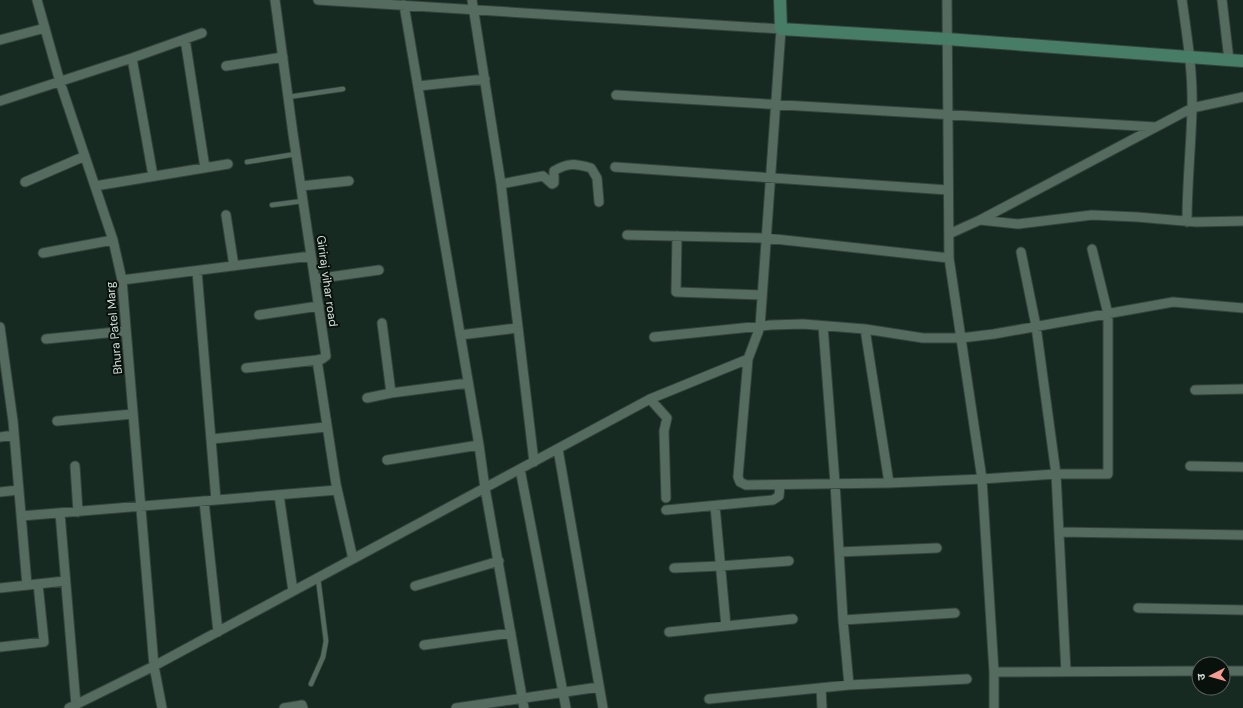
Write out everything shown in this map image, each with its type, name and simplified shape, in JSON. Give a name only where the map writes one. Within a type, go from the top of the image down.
[{"type":"street","name":"Bhura Patel Marg","points":[[37,0],[60,82],[113,240],[122,280],[154,666],[162,708]]},
{"type":"street","name":"Giriraj vihar road","points":[[275,0],[326,356],[317,360]]},
{"type":"street","points":[[318,0],[404,5],[473,5],[781,29],[947,39],[1243,61]]},
{"type":"street","points":[[780,0],[781,29],[760,327],[748,360],[738,477],[740,482],[746,485],[780,485],[982,479],[1056,474],[1108,474],[1108,314],[1092,249]]},
{"type":"street","points":[[947,0],[949,258],[982,479],[994,672],[994,708]]},
{"type":"street","points":[[1182,0],[1190,57],[1192,108],[1186,222]]},
{"type":"street","points":[[1222,0],[1230,60]]},
{"type":"street","points":[[404,5],[485,488],[524,708]]},
{"type":"street","points":[[473,5],[501,184],[534,462]]},
{"type":"street","points":[[0,40],[45,28]]},
{"type":"street","points":[[0,101],[132,58],[202,33]]},
{"type":"street","points":[[185,39],[205,168]]},
{"type":"street","points":[[226,66],[283,57]]},
{"type":"street","points":[[132,58],[153,176]]},
{"type":"street","points":[[418,86],[485,79]]},
{"type":"street","points":[[616,95],[1156,127]]},
{"type":"street","points":[[949,234],[980,220],[1192,108],[1243,97]]},
{"type":"street","points":[[25,182],[84,156]]},
{"type":"street","points":[[95,186],[228,164]]},
{"type":"street","points":[[501,184],[543,176],[552,184],[554,183],[554,171],[562,166],[576,164],[591,168],[597,178],[599,202]]},
{"type":"street","points":[[615,167],[948,190]]},
{"type":"street","points":[[301,186],[349,181]]},
{"type":"street","points":[[226,215],[234,266]]},
{"type":"street","points":[[980,220],[1018,224],[1092,215],[1137,217],[1186,222],[1243,221]]},
{"type":"street","points":[[627,235],[766,238],[949,258]]},
{"type":"street","points":[[677,236],[676,292],[762,295]]},
{"type":"street","points":[[43,253],[113,240]]},
{"type":"street","points":[[1021,252],[1036,326],[1056,474],[1066,672]]},
{"type":"street","points":[[122,280],[311,256]]},
{"type":"street","points":[[315,279],[378,270]]},
{"type":"street","points":[[197,271],[216,500]]},
{"type":"street","points":[[654,336],[771,325],[803,324],[865,329],[923,338],[961,338],[994,334],[1172,302],[1243,308]]},
{"type":"street","points":[[259,315],[318,306]]},
{"type":"street","points":[[382,323],[391,393]]},
{"type":"street","points":[[823,326],[835,483],[843,620],[849,685]]},
{"type":"street","points":[[0,327],[2,364],[14,435],[27,585]]},
{"type":"street","points":[[460,335],[518,328]]},
{"type":"street","points":[[865,329],[889,482]]},
{"type":"street","points":[[46,339],[126,331]]},
{"type":"street","points":[[246,368],[317,360],[326,428],[337,490],[353,559]]},
{"type":"street","points":[[60,513],[72,706],[154,666],[650,399],[748,360]]},
{"type":"street","points":[[367,398],[391,393],[468,383]]},
{"type":"street","points":[[1195,390],[1243,389]]},
{"type":"street","points":[[650,399],[667,418],[664,431],[666,498]]},
{"type":"street","points":[[57,421],[133,414]]},
{"type":"street","points":[[212,439],[326,428]]},
{"type":"street","points":[[0,437],[14,435]]},
{"type":"street","points":[[387,460],[479,445]]},
{"type":"street","points":[[558,449],[603,708]]},
{"type":"street","points":[[75,466],[78,512]]},
{"type":"street","points":[[1190,466],[1243,467]]},
{"type":"street","points":[[520,469],[566,708]]},
{"type":"street","points":[[666,510],[773,500],[780,496],[780,485]]},
{"type":"street","points":[[0,492],[19,490]]},
{"type":"street","points":[[21,516],[337,490]]},
{"type":"street","points":[[279,495],[293,591]]},
{"type":"street","points":[[204,501],[218,632]]},
{"type":"street","points":[[714,506],[726,626]]},
{"type":"street","points":[[1059,532],[1243,535]]},
{"type":"street","points":[[839,552],[937,548]]},
{"type":"street","points":[[415,586],[499,561]]},
{"type":"street","points":[[674,568],[789,561]]},
{"type":"street","points":[[0,588],[65,581]]},
{"type":"street","points":[[0,647],[44,642],[38,584]]},
{"type":"street","points":[[1138,608],[1243,610]]},
{"type":"street","points":[[843,620],[956,613]]},
{"type":"street","points":[[669,632],[794,619]]},
{"type":"street","points":[[424,645],[511,633]]},
{"type":"street","points":[[994,672],[1191,671]]},
{"type":"street","points":[[1231,671],[1243,671]]},
{"type":"street","points":[[708,699],[849,685],[967,679]]},
{"type":"street","points":[[456,708],[599,687]]},
{"type":"street","points":[[821,688],[822,708]]},
{"type":"street","points":[[284,708],[302,705],[303,708]]},
{"type":"lane","points":[[288,97],[344,89]]},
{"type":"lane","points":[[247,162],[296,154]]},
{"type":"lane","points":[[272,205],[303,201]]},
{"type":"lane","points":[[311,684],[323,657],[326,642],[318,578]]}]
